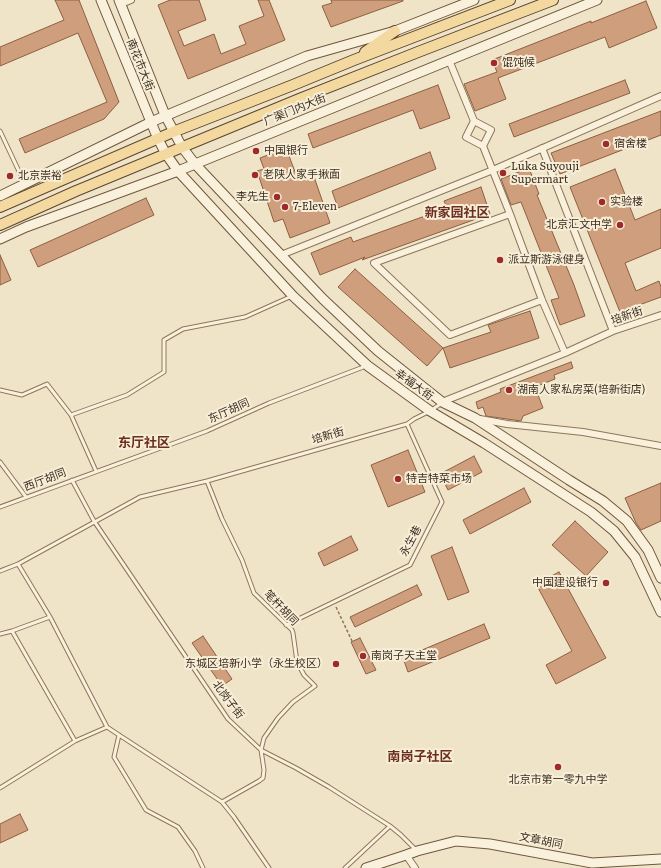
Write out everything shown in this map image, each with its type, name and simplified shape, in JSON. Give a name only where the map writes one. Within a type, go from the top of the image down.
[{"type":"main road","name":"南花市大街","points":[[101,0],[158,139],[166,154]]},
{"type":"main road","points":[[0,196],[165,115],[306,56],[395,31],[460,2],[474,0]]},
{"type":"main road","points":[[0,207],[173,132],[510,0]]},
{"type":"main road","name":"广渠门内大街","points":[[0,225],[76,191],[182,147],[418,52],[553,0]]},
{"type":"main road","name":"广渠门内大街","points":[[0,239],[178,171],[597,0]]},
{"type":"main road","name":"南花市大街","points":[[120,2],[165,115],[182,147]]},
{"type":"main road","points":[[354,60],[395,31]]},
{"type":"main road","name":"幸福大街","points":[[182,147],[195,164],[323,299],[378,351],[442,402],[475,418],[603,501],[627,520],[648,550],[661,578]]},
{"type":"main road","name":"幸福大街","points":[[166,154],[178,171],[293,296],[368,366],[430,411],[484,443],[591,512],[614,531],[635,557],[661,612]]},
{"type":"main road","name":"文章胡同","points":[[366,868],[417,851],[456,841],[490,844],[592,863],[661,859]]},
{"type":"street","points":[[120,2],[131,0]]},
{"type":"street","points":[[449,60],[474,122],[491,130],[482,146]]},
{"type":"street","points":[[281,255],[493,170],[661,96]]},
{"type":"street","points":[[474,122],[466,137],[482,146],[493,170],[542,300],[565,353]]},
{"type":"street","points":[[542,148],[613,331]]},
{"type":"street","points":[[510,214],[374,263],[450,334],[542,300]]},
{"type":"street","name":"培新街","points":[[442,402],[565,353],[613,331],[661,315]]},
{"type":"street","points":[[475,418],[507,424],[584,432],[661,446]]},
{"type":"street","points":[[406,855],[415,868]]},
{"type":"lane","points":[[0,131],[25,184]]},
{"type":"lane","points":[[72,415],[127,395],[164,372],[164,340],[183,329],[245,317],[293,296]]},
{"type":"lane","name":"东厅胡同","points":[[96,471],[207,431],[269,403],[368,366]]},
{"type":"lane","points":[[0,390],[22,394],[47,384],[72,415],[96,471]]},
{"type":"lane","name":"培新街","points":[[0,571],[18,564],[140,497],[207,481],[407,424],[430,411],[442,402]]},
{"type":"lane","name":"永生巷","points":[[286,625],[410,565],[442,502],[407,424]]},
{"type":"lane","points":[[0,462],[26,497]]},
{"type":"lane","name":"西厅胡同","points":[[0,507],[96,471]]},
{"type":"lane","name":"北岗子街","points":[[72,480],[94,521],[228,719],[262,750],[329,787],[390,826],[417,851]]},
{"type":"lane","name":"笔杆胡同","points":[[207,481],[222,519],[242,560],[254,593],[293,633],[297,662],[304,675],[315,686],[293,702],[278,718],[264,738],[262,750],[264,770],[263,778],[222,802]]},
{"type":"lane","points":[[18,564],[50,617],[107,727],[222,802],[269,868]]},
{"type":"lane","points":[[0,634],[50,617]]},
{"type":"lane","points":[[12,631],[75,741]]},
{"type":"lane","points":[[0,788],[75,741],[107,727]]},
{"type":"lane","points":[[119,735],[114,757],[146,810],[178,827],[195,851],[203,868]]},
{"type":"lane","points":[[345,868],[390,826]]},
{"type":"path","points":[[334,602],[352,641]]},
{"type":"building","points":[[55,0],[79,0],[119,102],[104,119],[25,153],[19,139],[107,102],[78,33],[0,66],[0,47],[64,20]]},
{"type":"building","points":[[170,0],[199,0],[206,20],[178,31],[184,46],[214,34],[221,54],[246,44],[239,26],[264,16],[258,0],[269,0],[285,40],[188,79],[158,5]]},
{"type":"building","points":[[331,0],[403,1],[331,27],[322,6],[332,3]]},
{"type":"building","points":[[646,1],[657,28],[609,48],[605,37],[498,78],[506,99],[475,111],[464,84],[497,72],[492,60]]},
{"type":"building","points":[[625,80],[630,93],[514,137],[509,124]]},
{"type":"building","points":[[438,85],[450,118],[420,129],[413,110],[313,148],[308,134]]},
{"type":"building","name":"宿舍楼","points":[[661,111],[661,135],[560,174],[551,153]]},
{"type":"building","points":[[286,148],[297,177],[312,171],[330,223],[290,238],[283,219],[274,222],[257,171],[264,169],[260,158]]},
{"type":"building","points":[[430,152],[436,169],[338,208],[332,191]]},
{"type":"building","points":[[529,168],[539,194],[537,195],[574,285],[585,316],[560,325],[551,300],[559,298],[521,202],[511,205],[501,179]]},
{"type":"building","points":[[615,169],[635,220],[661,209],[661,248],[625,263],[636,291],[659,281],[661,287],[661,297],[620,312],[570,187]]},
{"type":"building","points":[[481,187],[490,214],[362,260],[365,257],[320,275],[311,253],[351,237],[353,242],[447,208],[444,201]]},
{"type":"building","points":[[146,198],[154,215],[38,267],[30,250]]},
{"type":"building","points":[[0,255],[11,280],[0,285]]},
{"type":"building","points":[[355,269],[443,348],[427,366],[338,287]]},
{"type":"building","points":[[530,311],[539,338],[450,368],[443,348],[491,332],[488,325]]},
{"type":"building","points":[[571,362],[573,368],[554,375],[555,379],[535,387],[543,408],[523,416],[521,421],[486,416],[483,407],[478,409],[476,402],[501,392],[500,389]]},
{"type":"building","name":"特吉特菜市场","points":[[408,450],[425,492],[388,507],[371,465]]},
{"type":"building","points":[[474,456],[482,472],[448,490],[440,474]]},
{"type":"building","points":[[661,483],[661,521],[641,530],[636,523],[625,498]]},
{"type":"building","points":[[524,488],[531,502],[470,534],[463,520]]},
{"type":"building","points":[[575,521],[608,552],[586,576],[552,545]]},
{"type":"building","points":[[351,536],[358,550],[324,566],[318,553]]},
{"type":"building","points":[[452,547],[469,592],[448,600],[431,556]]},
{"type":"building","points":[[559,572],[606,658],[556,684],[546,665],[572,651],[536,584]]},
{"type":"building","points":[[417,585],[422,595],[355,627],[350,617]]},
{"type":"building","points":[[484,624],[490,638],[408,672],[403,658]]},
{"type":"building","points":[[203,636],[232,679],[222,686],[192,643]]},
{"type":"building","name":"南岗子天主堂","points":[[360,638],[376,670],[366,674],[351,642]]},
{"type":"building","points":[[20,814],[28,830],[0,843],[0,824]]},
{"type":"place","name":"馄饨候","points":[[494,63]]},
{"type":"place","name":"宿舍楼","points":[[606,144]]},
{"type":"place","name":"中国银行","points":[[256,151]]},
{"type":"place","name":"Luka Suyouji Supermart","points":[[503,173]]},
{"type":"place","name":"老陕人家手揪面","points":[[255,175]]},
{"type":"place","name":"北京崇裕","points":[[10,176]]},
{"type":"place","name":"李先生","points":[[277,197]]},
{"type":"place","name":"实验楼","points":[[602,202]]},
{"type":"place","name":"7-Eleven","points":[[285,207]]},
{"type":"place","name":"北京汇文中学","points":[[620,225]]},
{"type":"place","name":"派立斯游泳健身","points":[[500,260]]},
{"type":"place","name":"湖南人家私房菜(培新街店)","points":[[509,390]]},
{"type":"place","name":"特吉特菜市场","points":[[398,479]]},
{"type":"place","name":"中国建设银行","points":[[606,583]]},
{"type":"place","name":"南岗子天主堂","points":[[363,656]]},
{"type":"place","name":"东城区培新小学（永生校区）","points":[[336,664]]},
{"type":"place","name":"北京市第一零九中学","points":[[558,767]]},
{"type":"district","name":"新家园社区","points":[[457,213]]},
{"type":"district","name":"东厅社区","points":[[144,443]]},
{"type":"district","name":"南岗子社区","points":[[420,757]]}]
